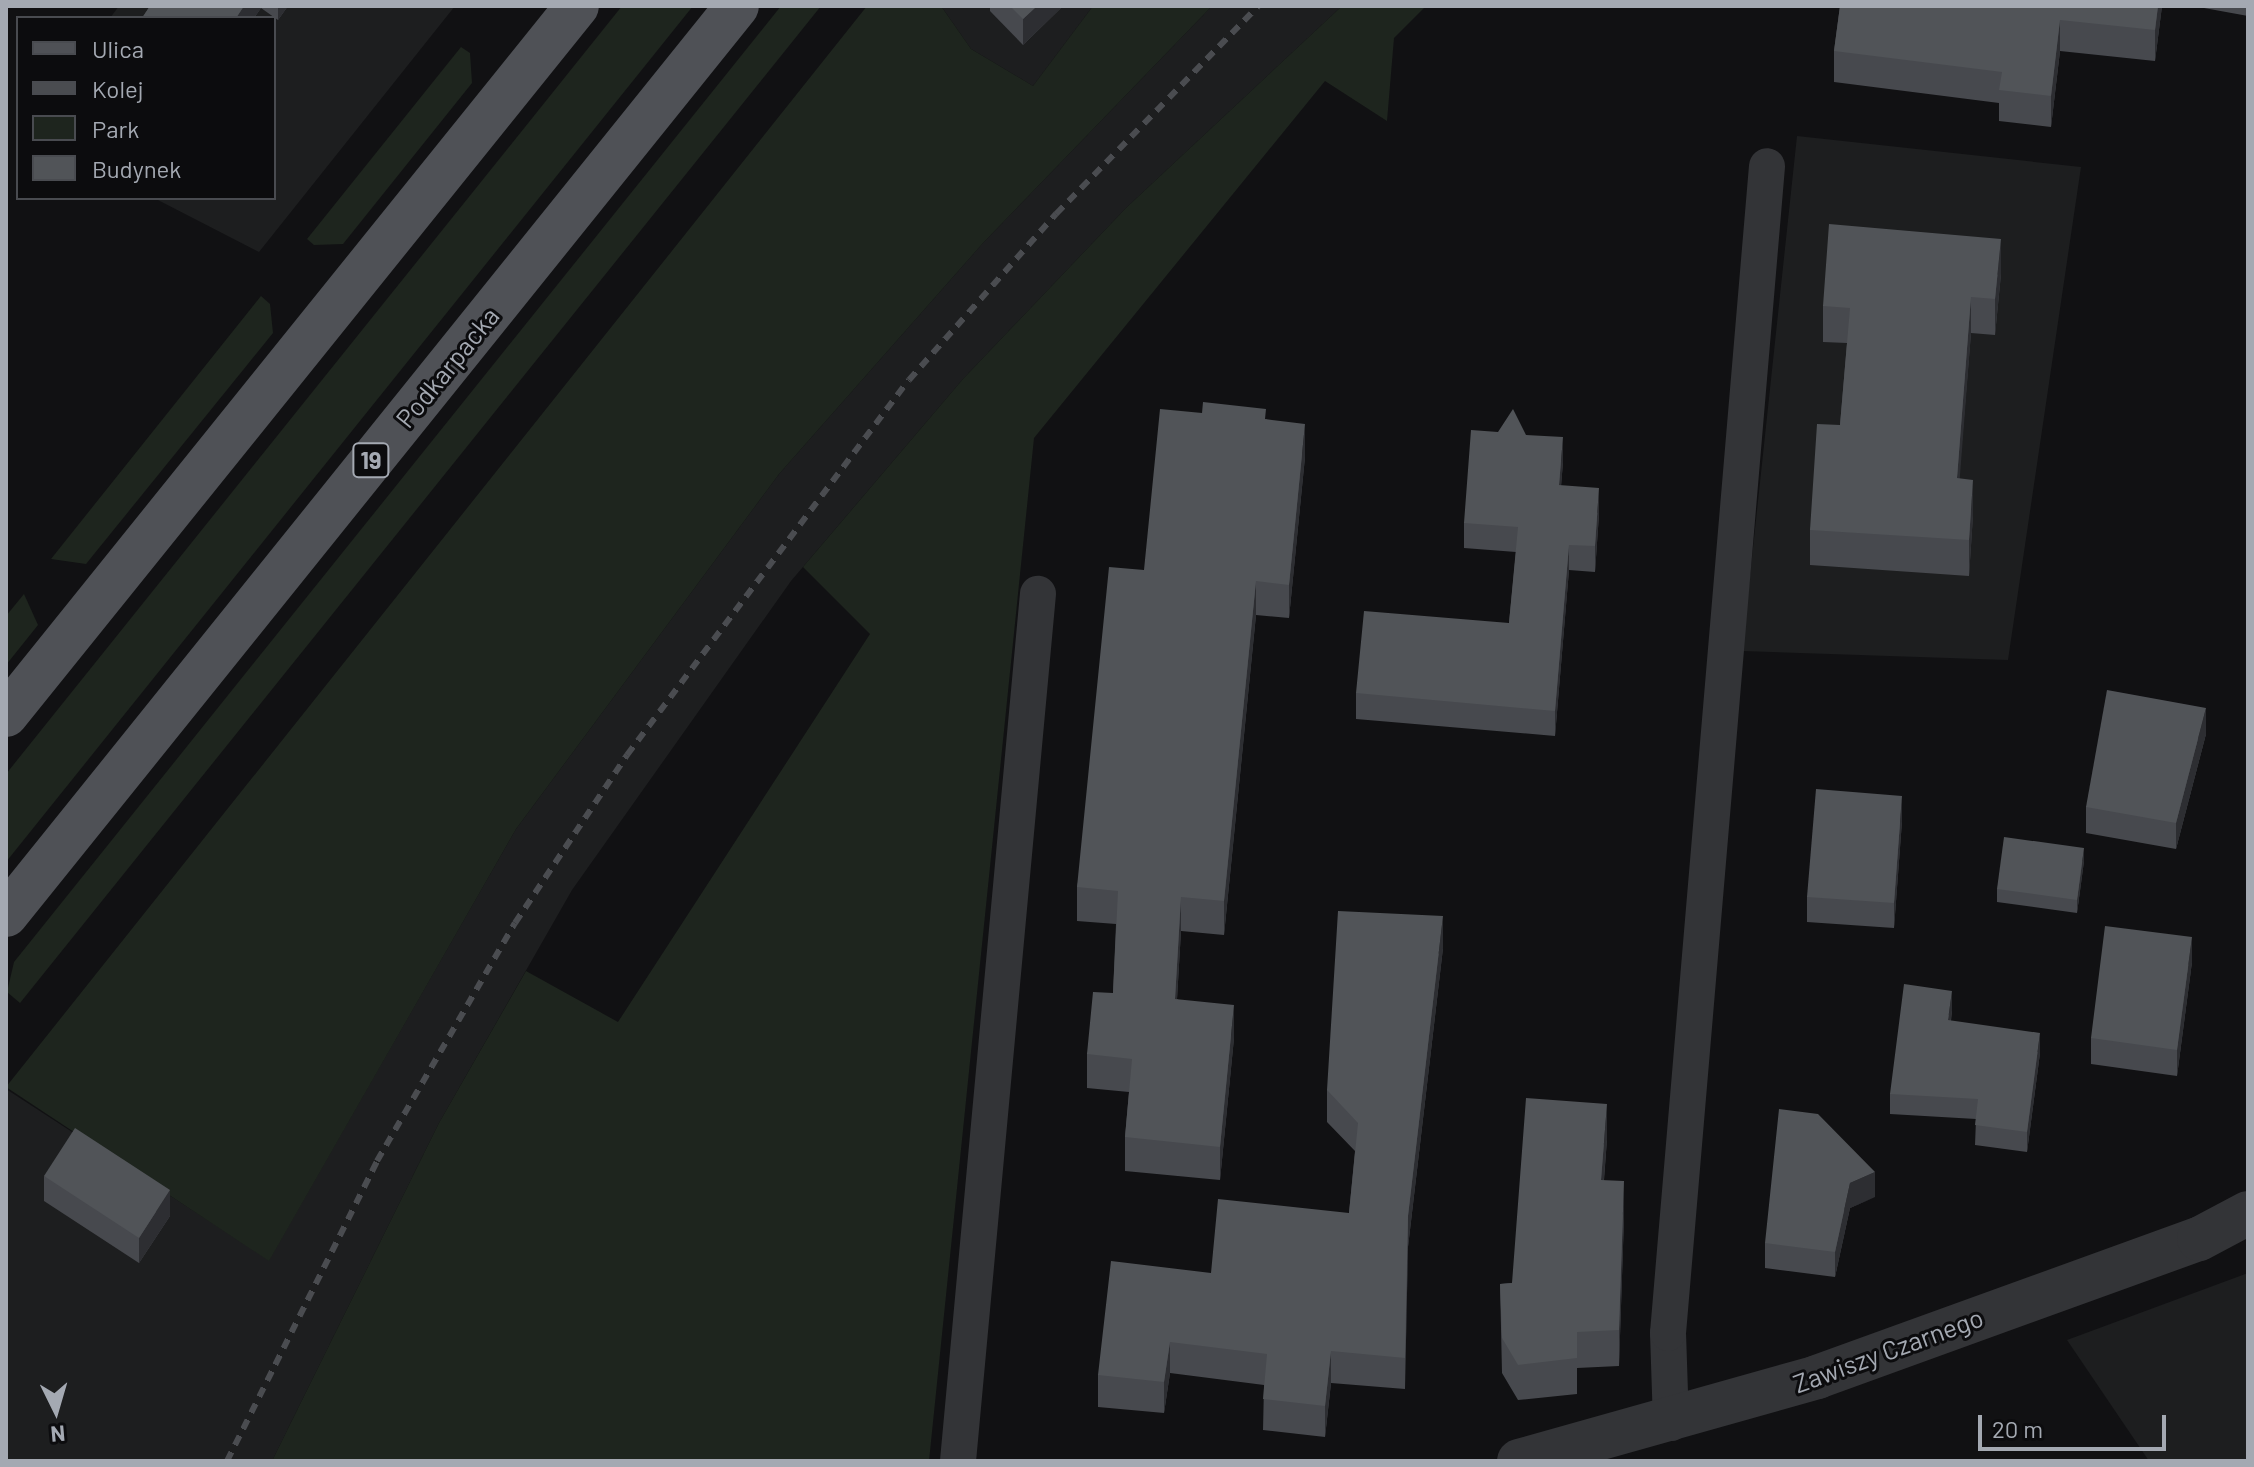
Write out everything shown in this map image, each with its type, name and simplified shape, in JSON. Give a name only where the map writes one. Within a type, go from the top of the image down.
[{"type":"main road","points":[[6,715],[577,6]]},
{"type":"main road","name":"Podkarpacka","points":[[6,915],[737,6]]},
{"type":"street","name":"Zawiszy Czarnego","points":[[1519,1461],[1671,1423],[2199,1239],[2248,1213]]},
{"type":"lane","points":[[1671,1423],[1669,1317],[1767,166]]},
{"type":"lane","points":[[958,1461],[1038,594]]},
{"type":"shaded area","points":[[119,6],[455,6],[259,252],[158,200],[276,200],[276,16],[112,16]]},
{"type":"shaded area","points":[[941,6],[1093,6],[1033,86],[971,49]]},
{"type":"shaded area","points":[[1212,6],[1342,6],[1126,208],[963,379],[791,581],[572,890],[439,1123],[272,1461],[6,1461],[6,1089],[269,1260],[516,829],[779,474],[983,243]]},
{"type":"shaded area","points":[[1797,136],[2081,167],[2008,660],[1742,651]]},
{"type":"shaded area","points":[[2248,1273],[2248,1461],[2149,1461],[2067,1340]]},
{"type":"green space","points":[[622,6],[693,6],[6,862],[6,774]]},
{"type":"green space","points":[[781,6],[821,6],[20,1003],[7,992],[14,962]]},
{"type":"green space","points":[[867,6],[941,6],[971,49],[1033,86],[1093,6],[1212,6],[983,243],[779,474],[516,829],[269,1261],[6,1087]]},
{"type":"green space","points":[[1342,6],[1426,6],[1394,38],[1387,121],[1325,81],[1034,438],[929,1461],[272,1461],[439,1123],[526,971],[618,1022],[870,634],[803,567],[963,379],[1126,208]]},
{"type":"green space","points":[[461,47],[470,53],[472,83],[343,244],[314,245],[307,239]]},
{"type":"green space","points":[[261,296],[270,304],[273,333],[86,564],[51,559]]},
{"type":"green space","points":[[24,594],[38,625],[6,665],[6,616]]},
{"type":"building","points":[[150,6],[244,6],[237,16],[143,16]]},
{"type":"building","points":[[1010,6],[1037,6],[1023,19]]},
{"type":"building","points":[[1840,6],[2158,6],[2155,30],[2060,20],[2051,96],[1999,90],[2002,72],[1834,51]]},
{"type":"building","points":[[1829,224],[2001,239],[1995,299],[1971,297],[1957,478],[1973,480],[1969,540],[1810,530],[1817,424],[1840,425],[1850,308],[1823,306]]},
{"type":"building","points":[[1203,402],[1266,409],[1265,419],[1305,424],[1289,585],[1256,581],[1224,901],[1181,897],[1175,999],[1234,1005],[1220,1147],[1125,1137],[1132,1059],[1087,1054],[1093,992],[1113,993],[1118,891],[1077,887],[1109,567],[1144,570],[1160,409],[1202,413]]},
{"type":"building","points":[[1513,409],[1526,435],[1563,437],[1559,485],[1599,488],[1595,546],[1569,545],[1555,711],[1356,693],[1364,611],[1509,623],[1518,527],[1464,523],[1471,430],[1498,432]]},
{"type":"building","points":[[2107,690],[2206,708],[2176,823],[2086,807]]},
{"type":"building","points":[[1816,789],[1902,796],[1894,903],[1807,897]]},
{"type":"building","points":[[2004,837],[2084,848],[2077,900],[1997,889]]},
{"type":"building","points":[[1338,911],[1443,916],[1408,1216],[1405,1358],[1331,1351],[1325,1406],[1263,1399],[1267,1354],[1170,1342],[1164,1382],[1098,1375],[1111,1261],[1211,1273],[1218,1199],[1349,1213],[1358,1123],[1327,1090]]},
{"type":"building","points":[[2105,926],[2192,937],[2177,1050],[2091,1038]]},
{"type":"building","points":[[1904,984],[1952,991],[1948,1020],[2040,1033],[2027,1132],[1975,1125],[1978,1099],[1890,1094]]},
{"type":"building","points":[[1526,1098],[1607,1104],[1601,1180],[1624,1181],[1619,1330],[1577,1332],[1577,1358],[1518,1365],[1502,1338],[1500,1284],[1512,1283]]},
{"type":"building","points":[[1779,1109],[1818,1114],[1875,1172],[1850,1183],[1835,1252],[1765,1243]]},
{"type":"building","points":[[75,1128],[170,1190],[139,1238],[44,1176]]},
{"type":"railway","points":[[227,1461],[377,1161],[515,923],[627,755],[909,380],[1056,214],[1258,6]]}]
